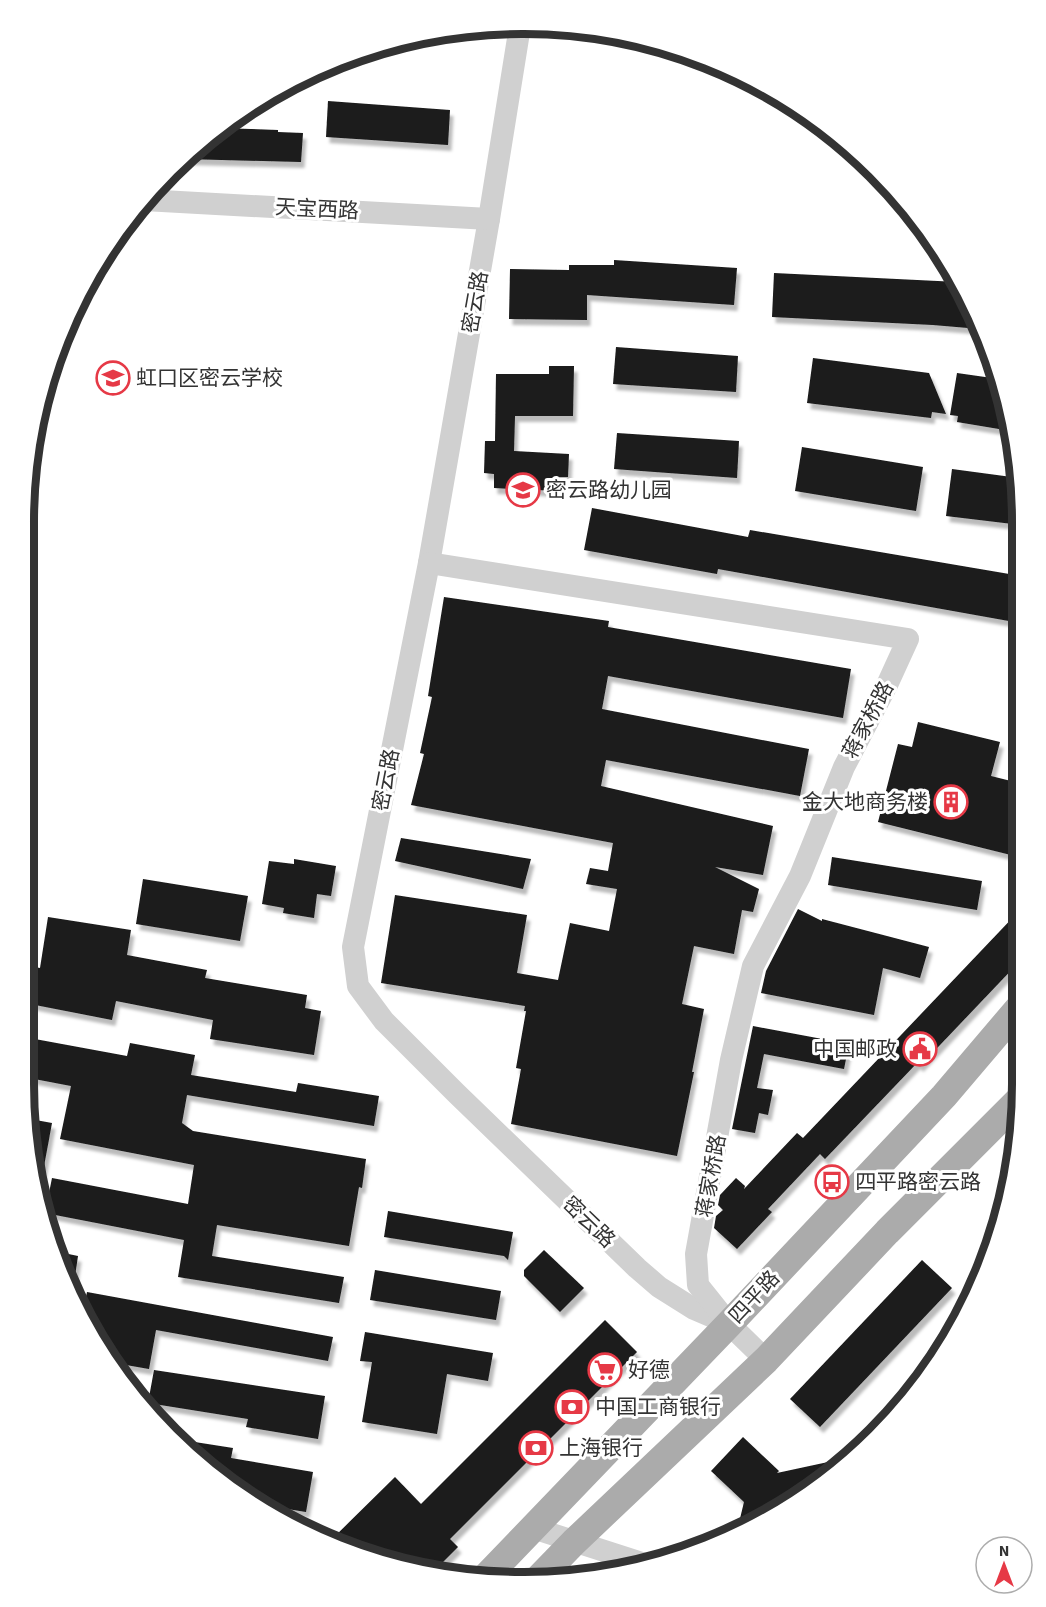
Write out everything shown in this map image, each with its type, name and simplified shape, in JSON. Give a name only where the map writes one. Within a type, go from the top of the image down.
[{"type":"main road","name":"四平路","points":[[491,1571],[729,1324],[944,1095],[1012,1015]]},
{"type":"main road","points":[[944,1095],[1012,1039]]},
{"type":"main road","points":[[996,1124],[1011,1092]]},
{"type":"main road","points":[[546,1571],[766,1359],[887,1232],[1010,1109]]},
{"type":"street","name":"密云路","points":[[519,34],[429,563],[353,947],[358,986],[384,1021],[637,1268],[659,1287],[729,1324],[766,1359]]},
{"type":"street","name":"天宝西路","points":[[156,201],[489,219]]},
{"type":"street","name":"蒋家桥路","points":[[429,563],[908,639],[844,767],[800,876],[753,966],[731,1060],[696,1254],[698,1285],[729,1324]]},
{"type":"street","points":[[532,1528],[574,1542],[613,1564]]},
{"type":"building","points":[[328,101],[450,110],[448,145],[326,137]]},
{"type":"building","points":[[235,129],[303,133],[301,162],[198,159]]},
{"type":"building","points":[[614,260],[737,268],[734,305],[587,295],[587,320],[509,319],[510,269],[569,270],[569,265],[614,265]]},
{"type":"building","points":[[774,273],[947,281],[970,328],[933,325],[772,317]]},
{"type":"building","points":[[616,347],[738,356],[736,392],[613,384]]},
{"type":"building","points":[[813,358],[929,373],[946,414],[932,412],[931,418],[807,403]]},
{"type":"building","points":[[549,366],[574,366],[573,416],[515,416],[514,451],[569,454],[568,477],[559,477],[558,491],[494,488],[494,474],[484,473],[485,441],[495,441],[496,374],[549,374]]},
{"type":"building","points":[[957,373],[989,378],[1002,430],[957,422],[958,416],[950,415]]},
{"type":"building","points":[[617,433],[739,441],[737,478],[614,469]]},
{"type":"building","points":[[802,447],[923,467],[916,511],[795,491]]},
{"type":"building","points":[[952,469],[1009,477],[1012,524],[946,516]]},
{"type":"building","points":[[592,508],[748,537],[750,530],[1012,574],[1012,622],[718,569],[717,574],[584,550]]},
{"type":"building","points":[[444,597],[609,621],[608,627],[851,669],[843,718],[608,676],[602,709],[809,749],[800,796],[606,760],[601,786],[773,826],[763,875],[715,867],[759,889],[753,912],[742,910],[734,954],[694,946],[682,1004],[704,1009],[677,1156],[511,1124],[521,1069],[516,1068],[525,1006],[381,983],[395,895],[527,915],[517,973],[558,980],[570,923],[609,931],[617,889],[586,884],[590,868],[608,871],[613,843],[411,805],[424,754],[420,753],[432,697],[428,696]]},
{"type":"building","name":"金大地商务楼","points":[[918,722],[1000,742],[991,776],[1012,781],[1012,855],[878,822],[898,744],[912,747]]},
{"type":"building","points":[[401,838],[531,859],[523,889],[395,861]]},
{"type":"building","points":[[832,857],[982,881],[977,910],[828,885]]},
{"type":"building","points":[[294,859],[336,866],[331,896],[317,894],[314,918],[283,913],[284,908],[262,904],[269,861],[294,864]]},
{"type":"building","points":[[143,879],[248,896],[240,941],[136,924]]},
{"type":"building","points":[[798,909],[822,921],[822,919],[929,947],[920,978],[883,968],[874,1015],[761,993],[766,971]]},
{"type":"building","points":[[48,917],[131,930],[127,955],[207,970],[205,978],[307,995],[305,1008],[321,1011],[314,1055],[210,1039],[213,1020],[116,1001],[112,1020],[34,1005],[34,967],[40,968]]},
{"type":"building","points":[[1012,918],[1012,969],[920,1066],[917,1063],[825,1159],[820,1154],[768,1209],[772,1212],[737,1249],[714,1228],[716,1216],[723,1210],[718,1205],[720,1195],[736,1178],[745,1186],[744,1189],[797,1133],[803,1138]]},
{"type":"building","points":[[753,1026],[849,1044],[844,1069],[764,1054],[757,1088],[773,1090],[768,1115],[759,1113],[755,1133],[732,1129]]},
{"type":"building","points":[[34,1039],[127,1056],[130,1043],[195,1055],[191,1075],[296,1092],[298,1083],[379,1096],[374,1126],[187,1095],[182,1123],[193,1131],[366,1159],[349,1246],[217,1225],[212,1256],[344,1277],[339,1303],[178,1277],[184,1240],[52,1214],[48,1197],[52,1178],[188,1204],[194,1165],[60,1139],[71,1086],[34,1079]]},
{"type":"building","points":[[36,1120],[52,1123],[43,1172]]},
{"type":"building","points":[[388,1211],[513,1232],[508,1260],[504,1256],[384,1237]]},
{"type":"building","points":[[544,1250],[584,1288],[560,1312],[524,1276],[524,1270]]},
{"type":"building","points":[[65,1253],[78,1256],[75,1277]]},
{"type":"building","points":[[922,1260],[952,1288],[820,1427],[790,1399]]},
{"type":"building","points":[[375,1270],[501,1291],[496,1320],[370,1300]]},
{"type":"building","points":[[87,1292],[333,1337],[328,1361],[156,1330],[149,1369],[124,1365],[85,1300]]},
{"type":"building","points":[[605,1320],[637,1352],[450,1539],[458,1547],[440,1565],[397,1556],[336,1535],[395,1477],[421,1504]]},
{"type":"building","points":[[365,1332],[493,1353],[488,1381],[447,1374],[437,1434],[362,1422],[372,1362],[360,1361]]},
{"type":"building","points":[[154,1370],[325,1396],[318,1439],[246,1427],[248,1419],[154,1404],[149,1398]]},
{"type":"building","points":[[743,1437],[779,1471],[777,1473],[833,1461],[794,1490],[739,1522],[744,1502],[711,1471]]},
{"type":"building","points":[[191,1441],[233,1448],[231,1458],[313,1472],[306,1512],[279,1507],[226,1472]]},
{"type":"place","name":"虹口区密云学校","points":[[113,378]]},
{"type":"place","name":"密云路幼儿园","points":[[523,490]]},
{"type":"place","name":"金大地商务楼","points":[[951,802]]},
{"type":"place","name":"中国邮政","points":[[920,1049]]},
{"type":"place","name":"四平路密云路","points":[[832,1182]]},
{"type":"place","name":"好德","points":[[605,1370]]},
{"type":"place","name":"中国工商银行","points":[[572,1407]]},
{"type":"place","name":"上海银行","points":[[536,1448]]}]
